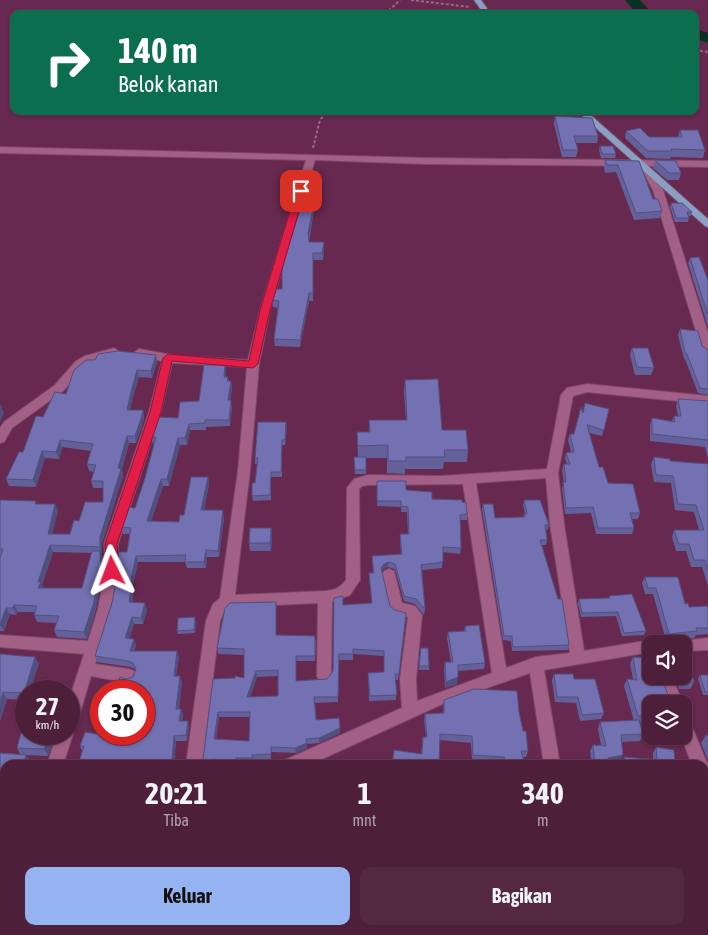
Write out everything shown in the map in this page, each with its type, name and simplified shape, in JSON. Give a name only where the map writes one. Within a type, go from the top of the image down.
[{"type":"main road","points":[[586,115],[708,224]]},
{"type":"street","points":[[0,150],[426,161],[643,165],[708,164]]},
{"type":"street","points":[[227,601],[244,471],[253,364],[265,310],[311,157]]},
{"type":"street","points":[[643,165],[658,190],[708,351]]},
{"type":"street","points":[[0,439],[8,425],[59,388],[80,364],[101,354],[127,353],[253,364]]},
{"type":"street","points":[[80,689],[105,609],[112,571],[111,544],[155,412],[168,358]]},
{"type":"street","points":[[578,658],[557,524],[552,473],[567,395],[571,391],[587,388],[708,400]]},
{"type":"street","points":[[195,760],[213,621],[218,608],[227,601],[338,596],[349,590],[353,580],[353,488],[358,482],[368,480],[441,481],[552,473]]},
{"type":"street","points":[[469,479],[500,676]]},
{"type":"street","points":[[390,575],[396,606],[400,610],[410,610],[415,615],[408,679],[410,712]]},
{"type":"street","points":[[324,676],[325,597]]},
{"type":"street","points":[[0,640],[93,648]]},
{"type":"street","points":[[692,645],[708,644]]},
{"type":"street","points":[[302,760],[444,696],[536,664],[642,647]]},
{"type":"street","points":[[536,664],[551,760]]},
{"type":"street","points":[[87,668],[129,676]]},
{"type":"street","points":[[57,760],[61,745]]},
{"type":"street","points":[[692,745],[698,760]]},
{"type":"path","points":[[389,10],[400,0]]},
{"type":"path","points":[[412,0],[478,10]]},
{"type":"path","points":[[311,157],[320,120],[324,115]]},
{"type":"building","points":[[555,116],[592,118],[598,136],[574,136],[578,150],[563,150]]},
{"type":"building","points":[[640,128],[649,137],[682,137],[680,130],[698,130],[705,150],[671,149],[672,151],[648,151],[626,131]]},
{"type":"building","points":[[600,146],[613,146],[616,154],[602,154]]},
{"type":"building","points":[[605,160],[639,161],[653,199],[658,199],[662,211],[636,213],[618,165],[607,165]]},
{"type":"building","points":[[655,160],[676,161],[681,173],[669,173]]},
{"type":"building","points":[[302,202],[314,203],[308,233],[309,242],[324,242],[322,253],[313,253],[313,293],[309,293],[300,340],[274,339],[279,301],[272,300],[275,289],[282,289],[282,267]]},
{"type":"building","points":[[671,203],[682,203],[692,212],[687,212],[689,218],[676,218]]},
{"type":"building","points":[[699,257],[708,280],[708,315],[690,258]]},
{"type":"building","points":[[680,329],[698,331],[702,346],[708,350],[708,389],[700,388],[685,353]]},
{"type":"building","points":[[632,348],[648,348],[654,368],[637,367]]},
{"type":"building","points":[[118,351],[156,355],[151,371],[137,370],[127,410],[143,410],[142,416],[135,436],[127,436],[118,468],[121,469],[100,537],[100,547],[50,545],[38,582],[41,582],[38,588],[82,588],[92,551],[100,551],[101,564],[94,602],[84,632],[54,630],[59,616],[34,615],[37,606],[14,605],[13,608],[6,608],[0,625],[0,558],[3,549],[0,549],[0,500],[36,501],[35,504],[55,504],[48,534],[70,534],[74,520],[79,521],[85,502],[103,502],[103,481],[91,481],[96,465],[87,464],[93,444],[60,440],[56,452],[42,451],[33,480],[6,479],[19,452],[23,452],[36,416],[43,417],[55,392],[66,394],[74,370],[86,360],[95,360],[98,354]]},
{"type":"building","points":[[204,365],[225,365],[224,377],[228,377],[227,381],[231,381],[228,400],[231,400],[229,420],[205,420],[205,423],[189,424],[185,438],[178,438],[167,479],[161,479],[147,521],[179,522],[180,515],[184,515],[191,477],[208,477],[201,510],[223,510],[218,551],[206,550],[204,562],[185,562],[186,555],[136,556],[130,584],[132,584],[129,602],[145,603],[141,618],[132,617],[125,638],[134,639],[130,651],[177,651],[174,676],[180,676],[176,709],[181,709],[179,721],[188,721],[186,735],[174,736],[172,760],[80,760],[84,746],[80,746],[85,732],[90,733],[90,745],[155,745],[155,680],[119,680],[120,677],[126,679],[133,677],[136,669],[133,663],[95,656],[112,603],[119,565],[118,552],[127,552],[131,528],[121,527],[128,507],[135,508],[145,478],[156,437],[151,437],[158,417],[178,418],[180,402],[199,401]]},
{"type":"building","points":[[438,379],[442,430],[466,430],[468,450],[444,450],[445,457],[406,457],[406,461],[388,461],[388,445],[358,446],[357,432],[370,432],[369,420],[407,420],[405,380]]},
{"type":"building","points":[[678,399],[708,401],[708,440],[652,434],[652,418],[675,422],[674,416],[681,416]]},
{"type":"building","points":[[585,403],[609,409],[604,430],[587,425],[599,467],[603,467],[608,483],[633,484],[640,513],[630,513],[634,528],[598,528],[593,507],[566,508],[563,482],[566,482],[564,464],[570,464],[566,453],[574,452],[570,434],[574,434],[581,407],[583,413]]},
{"type":"building","points":[[258,422],[286,422],[285,440],[282,440],[281,472],[271,472],[270,495],[252,496],[252,483],[255,483],[258,458],[255,458]]},
{"type":"building","points":[[354,457],[366,457],[366,470],[355,470]]},
{"type":"building","points":[[654,457],[670,459],[670,461],[708,464],[708,570],[705,560],[694,560],[689,544],[679,544],[674,530],[704,530],[696,505],[678,504],[673,476],[656,475]]},
{"type":"building","points":[[377,481],[406,481],[406,490],[432,492],[432,499],[462,500],[462,502],[466,503],[467,514],[460,515],[461,548],[443,547],[443,562],[421,565],[425,609],[416,599],[404,596],[395,564],[389,562],[381,568],[390,606],[395,610],[406,613],[399,674],[395,674],[397,695],[370,696],[368,673],[384,672],[384,651],[353,649],[353,654],[339,654],[338,697],[314,697],[316,720],[339,718],[340,728],[319,738],[306,739],[307,743],[295,748],[271,747],[271,754],[252,755],[252,758],[236,758],[235,760],[203,760],[213,679],[235,678],[235,676],[244,678],[244,649],[217,648],[225,608],[230,603],[276,602],[276,635],[315,636],[315,656],[296,656],[296,681],[327,679],[333,671],[334,598],[343,596],[343,605],[372,603],[369,573],[374,573],[372,556],[402,554],[400,534],[409,534],[408,507],[401,506],[401,501],[377,501]],"holes":[[[278,670],[278,696],[247,697],[256,671]],[[218,712],[250,712],[249,741],[214,739]]]},
{"type":"building","points":[[524,500],[540,500],[549,525],[545,525],[547,540],[540,540],[558,599],[562,599],[569,645],[513,647],[512,636],[504,636],[483,504],[493,504],[495,518],[525,517],[524,514],[527,514]]},
{"type":"building","points":[[250,528],[271,528],[270,543],[249,543]]},
{"type":"building","points":[[645,577],[678,577],[685,604],[688,603],[689,607],[708,606],[708,628],[696,628],[697,631],[669,634],[656,588],[648,588]]},
{"type":"building","points":[[632,594],[646,631],[624,633],[618,612],[582,613],[579,599],[610,598],[609,596]]},
{"type":"building","points":[[195,617],[194,630],[177,631],[178,618]]},
{"type":"building","points":[[479,625],[485,663],[458,665],[458,677],[446,682],[445,662],[453,662],[448,632],[466,631],[465,626]]},
{"type":"building","points":[[421,648],[428,648],[429,666],[419,666]]},
{"type":"building","points":[[0,654],[35,657],[28,680],[15,680],[15,693],[3,692],[0,702]]},
{"type":"building","points":[[633,657],[642,658],[642,685],[664,685],[668,695],[642,695],[642,716],[638,716],[627,679],[637,680]]},
{"type":"building","points":[[554,674],[573,674],[574,679],[595,679],[604,713],[582,715],[578,697],[557,697]]},
{"type":"building","points":[[700,675],[708,675],[708,692],[705,692]]},
{"type":"building","points":[[474,689],[517,691],[519,712],[523,731],[526,731],[528,751],[521,751],[524,760],[505,760],[504,757],[473,755],[472,736],[440,734],[439,760],[393,760],[394,750],[422,754],[423,737],[427,737],[425,714],[444,713],[444,700]]},
{"type":"building","points":[[639,720],[642,734],[621,735],[623,755],[608,758],[608,760],[594,760],[593,745],[606,746],[600,722]]},
{"type":"building","points":[[18,745],[46,745],[44,749],[17,748]]},
{"type":"building","points":[[656,747],[674,750],[675,760],[657,760]]},
{"type":"building","points":[[0,753],[26,755],[24,760],[0,760]]},
{"type":"building","points":[[624,757],[657,760],[625,760]]},
{"type":"waterway","points":[[632,0],[642,10]]},
{"type":"waterway","points":[[699,35],[708,38]]},
{"type":"route","points":[[112,571],[111,544],[155,412],[168,358],[253,364],[265,310],[301,191]]}]
